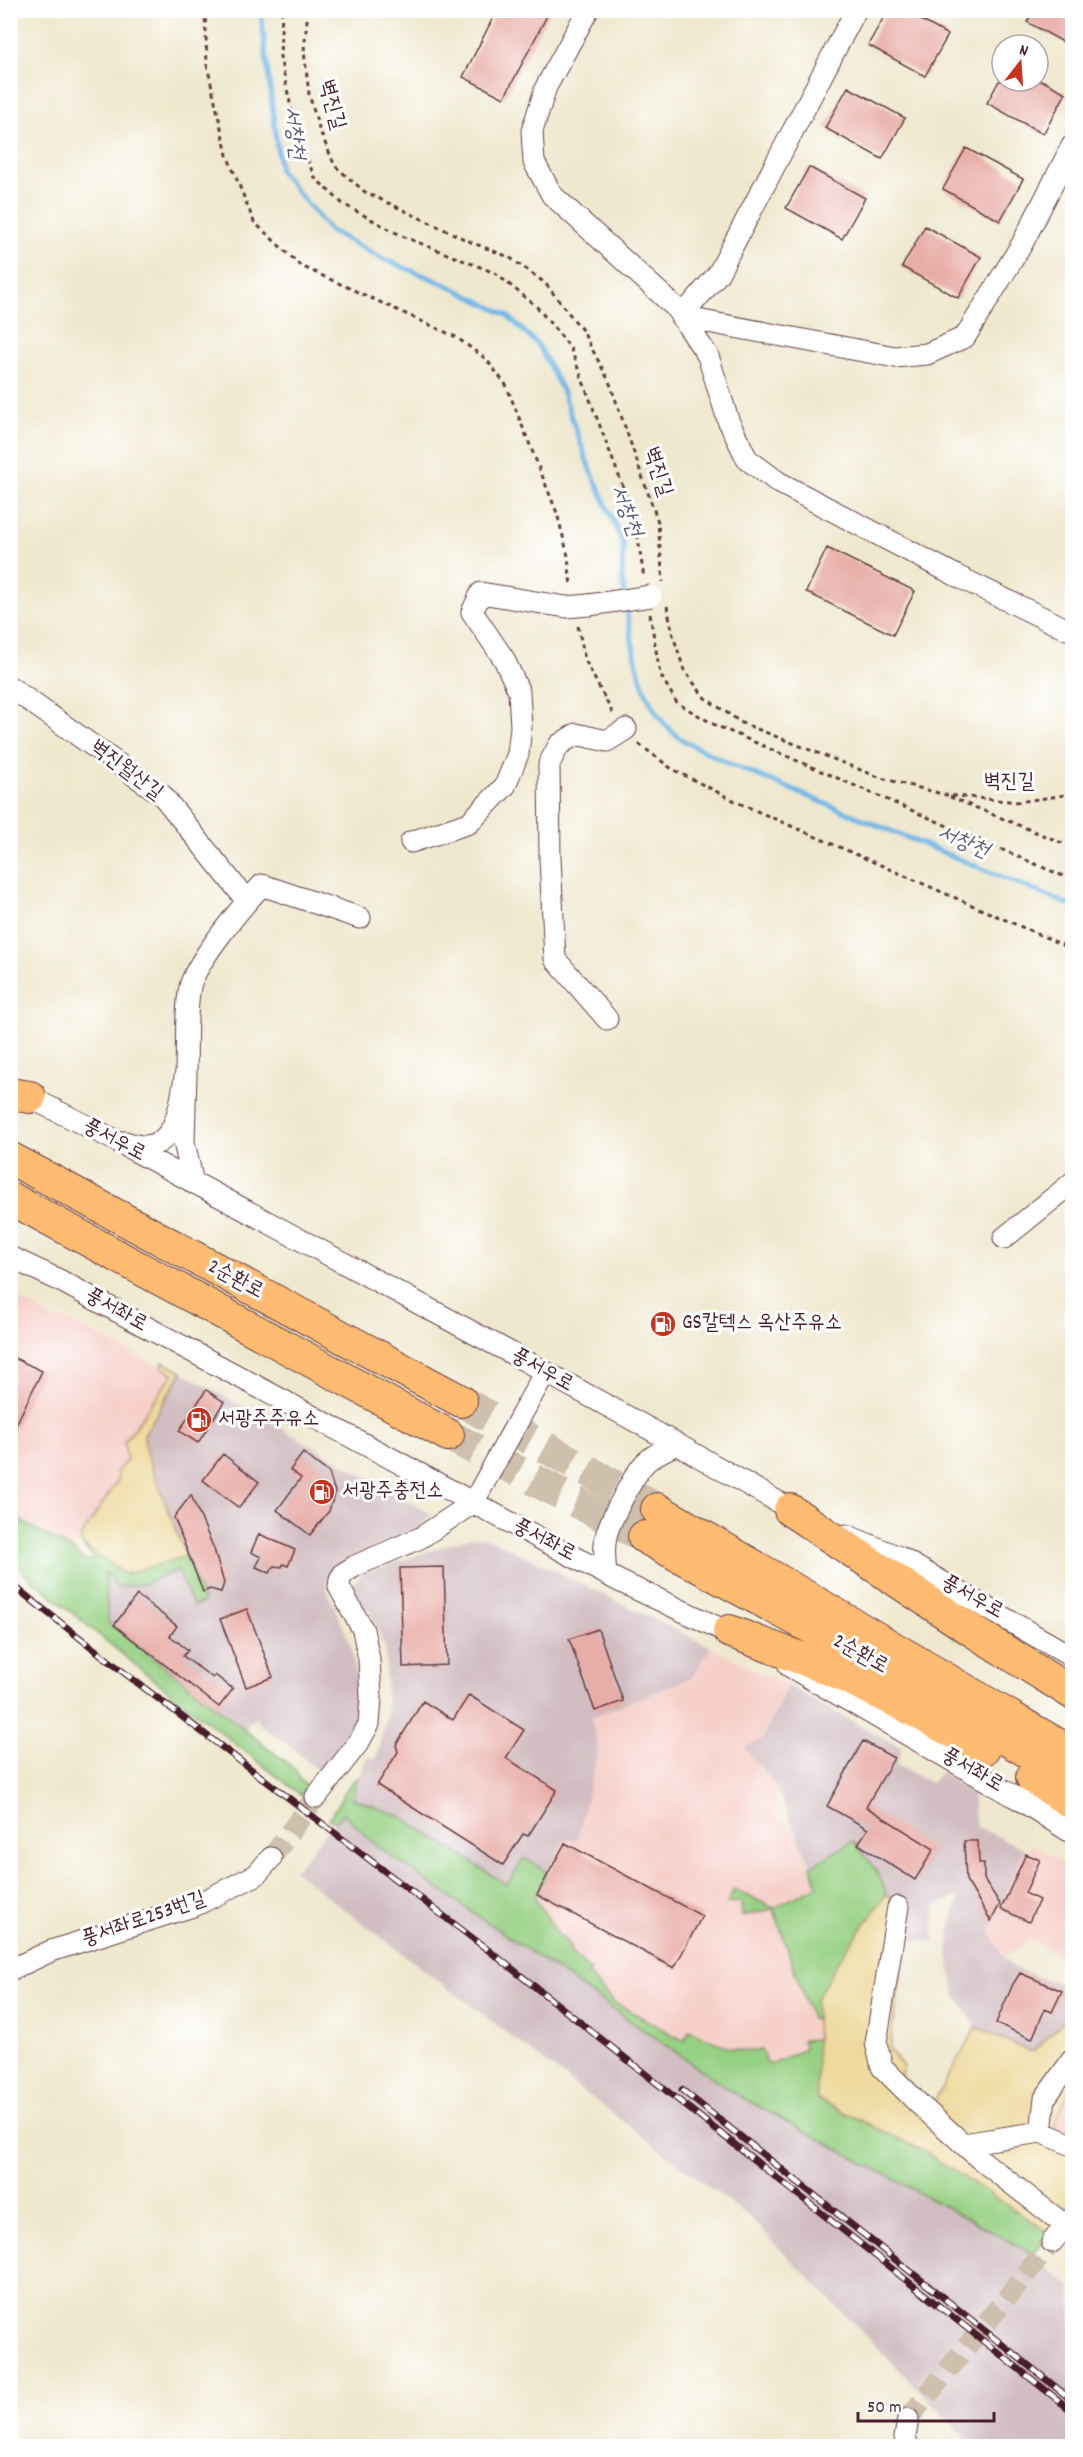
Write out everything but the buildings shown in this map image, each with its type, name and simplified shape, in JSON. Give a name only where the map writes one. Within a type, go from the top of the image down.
[{"type":"highway","name":"2순환로","points":[[10,1158],[461,1401]]},
{"type":"highway","name":"2순환로","points":[[10,1198],[448,1435]]},
{"type":"highway","name":"2순환로","points":[[657,1509],[1072,1753]]},
{"type":"highway","points":[[790,1510],[962,1624],[1072,1693]]},
{"type":"highway","name":"2순환로","points":[[644,1537],[891,1671],[1072,1778]]},
{"type":"highway","points":[[729,1631],[834,1671],[904,1705],[997,1756],[1072,1803]]},
{"type":"street","points":[[588,10],[546,87],[532,131],[534,162],[552,195],[675,307],[708,356],[728,420],[747,459],[778,482],[944,570],[1072,630]]},
{"type":"street","points":[[681,317],[718,274],[856,10]]},
{"type":"street","points":[[681,317],[895,357],[927,354],[965,337],[1022,244],[1072,146]]},
{"type":"street","points":[[411,842],[469,823],[505,786],[518,754],[521,727],[519,692],[504,659],[472,612],[481,593],[566,608],[652,593]]},
{"type":"street","name":"벽진월산길","points":[[10,687],[162,795],[247,901]]},
{"type":"street","points":[[607,1019],[555,960],[550,858],[549,764],[559,745],[576,734],[607,741],[626,729]]},
{"type":"street","points":[[193,1184],[184,1142],[191,983],[217,941],[262,885],[360,918]]},
{"type":"street","points":[[116,1140],[143,1146],[153,1145],[163,1139],[172,1129],[177,1116],[186,1072]]},
{"type":"street","name":"풍서우로","points":[[17,1093],[116,1140],[193,1184],[677,1444],[790,1510],[899,1557],[1072,1656]]},
{"type":"street","points":[[1004,1238],[1072,1183]]},
{"type":"street","name":"풍서좌로","points":[[10,1257],[59,1280],[606,1574],[729,1631],[1022,1801],[1072,1833]]},
{"type":"street","points":[[316,1797],[359,1742],[369,1724],[371,1698],[369,1659],[363,1630],[339,1587],[340,1579],[354,1566],[420,1538],[473,1503],[545,1372]]},
{"type":"street","points":[[606,1574],[604,1551],[606,1534],[636,1474],[645,1463],[677,1444]]},
{"type":"street","name":"풍서좌로253번길","points":[[10,1970],[51,1951],[196,1905],[256,1875],[272,1858]]},
{"type":"street","points":[[898,1907],[876,2043],[882,2067],[963,2144],[1064,2229]]},
{"type":"street","points":[[1041,2132],[1045,2098],[1072,2060]]},
{"type":"street","points":[[963,2144],[1041,2132],[1072,2145]]},
{"type":"street","points":[[908,2419],[905,2437],[908,2446]]},
{"type":"path","points":[[205,10],[207,65],[227,155],[254,222],[301,266],[456,337],[486,359],[506,385],[557,513],[582,606],[585,660],[612,712],[640,746],[672,769],[741,804],[1072,949]]},
{"type":"path","points":[[282,10],[280,57],[297,135],[315,178],[343,204],[402,236],[495,273],[537,306],[570,347],[625,492],[652,593],[660,674],[677,703],[715,725],[1072,880]]},
{"type":"path","name":"벽진길","points":[[308,10],[304,51],[309,94],[319,129],[335,165],[365,192],[509,257],[545,283],[582,330],[609,381],[657,522],[652,593],[673,635],[684,670],[705,698],[742,723],[881,778],[946,795],[1018,802],[1072,794]]},
{"type":"path","points":[[946,795],[1072,847]]},
{"type":"shaded area","points":[[10,1293],[54,1320],[65,1319],[173,1374],[124,1442],[128,1460],[117,1471],[118,1480],[71,1549],[11,1515]]},
{"type":"shaded area","points":[[182,1372],[431,1514],[420,1527],[345,1560],[330,1572],[326,1587],[351,1646],[357,1682],[357,1722],[320,1773],[295,1750],[262,1727],[255,1717],[244,1729],[108,1622],[105,1571],[144,1584],[177,1570],[194,1606],[204,1602],[146,1453],[144,1435]]},
{"type":"shaded area","points":[[471,1537],[488,1538],[711,1647],[692,1677],[591,1718],[598,1751],[577,1840],[565,1839],[547,1872],[524,1858],[507,1885],[402,1817],[352,1798],[367,1757],[376,1759],[387,1712],[385,1648],[369,1609],[359,1610],[353,1598],[352,1584],[362,1574]]},
{"type":"shaded area","points":[[711,1647],[787,1686],[763,1735],[757,1766],[775,1786],[775,1806],[772,1816],[792,1826],[818,1886],[774,1909],[811,2019],[816,2019],[817,2039],[802,2040],[806,2049],[768,2065],[750,2053],[724,2045],[690,2030],[685,2041],[615,2003],[588,1975],[590,1970],[570,1952],[569,1946],[557,1933],[535,1897],[565,1839],[577,1839],[598,1751],[591,1718],[692,1677]]},
{"type":"shaded area","points":[[787,1686],[902,1748],[897,1765],[931,1783],[940,1773],[972,1793],[976,1826],[1026,1850],[1022,1854],[990,1931],[997,1947],[1011,1966],[1047,1980],[1072,1984],[1072,2013],[1032,2053],[976,2027],[956,1995],[948,1955],[951,1926],[959,1896],[935,1906],[934,1942],[907,1939],[911,1915],[904,1901],[886,1895],[884,1883],[873,1865],[853,1842],[811,1866],[775,1786],[744,1748],[762,1739]]},
{"type":"shaded area","points":[[342,1813],[378,1847],[739,2096],[1024,2249],[1072,2287],[1072,2446],[974,2446],[750,2218],[294,1871]]},
{"type":"shaded area","points":[[1033,1844],[1072,1869],[1071,1965],[1031,1939],[1004,1957],[990,1931],[1022,1854]]},
{"type":"shaded area","points":[[1072,2084],[1072,2137],[1055,2131],[1058,2116]]},
{"type":"green space","points":[[10,1515],[71,1549],[86,1561],[94,1559],[82,1544],[125,1574],[186,1556],[204,1602],[194,1606],[177,1570],[144,1584],[119,1587],[105,1572],[108,1622],[296,1770],[300,1780],[306,1785],[302,1796],[134,1664],[11,1562]]},
{"type":"green space","points":[[358,1777],[352,1798],[402,1817],[507,1885],[524,1858],[547,1872],[535,1898],[557,1933],[570,1946],[570,1952],[591,1971],[588,1975],[615,2003],[684,2041],[689,2030],[733,2049],[761,2050],[768,2065],[805,2049],[802,2040],[817,2039],[817,2099],[922,2150],[1050,2233],[1032,2255],[739,2096],[378,1847],[343,1813],[335,1822],[329,1819],[346,1791]]},
{"type":"green space","points":[[853,1841],[877,1873],[886,1895],[839,1961],[816,2000],[816,2019],[811,2019],[774,1909],[742,1916],[741,1902],[727,1903],[734,1889],[774,1908],[817,1886],[811,1866]]},
{"type":"sand","points":[[163,1362],[182,1372],[144,1435],[146,1453],[186,1556],[125,1574],[82,1544],[80,1538],[118,1480],[117,1471],[127,1460],[124,1442],[173,1374],[161,1367]]},
{"type":"sand","points":[[886,1895],[904,1901],[911,1915],[889,2049],[903,2067],[902,2078],[932,2105],[976,2027],[1032,2052],[1072,2013],[1072,2084],[1058,2116],[1055,2130],[1072,2137],[1072,2202],[1063,2207],[1050,2233],[922,2150],[817,2099],[816,2000],[838,1961]]},
{"type":"waterway","name":"서창천","points":[[263,10],[261,14],[280,171],[330,231],[388,261],[445,284],[507,315],[539,346],[562,390],[588,464],[623,543],[622,578],[625,596]]},
{"type":"waterway","name":"서창천","points":[[626,606],[636,662],[648,698],[669,729],[684,741],[730,764],[1072,906]]},
{"type":"tunnel","points":[[461,1401],[657,1509]]},
{"type":"tunnel","points":[[448,1435],[644,1537]]},
{"type":"tunnel","points":[[271,1858],[316,1797]]},
{"type":"tunnel","points":[[908,2419],[1052,2242]]},
{"type":"railway","points":[[10,1583],[496,1956],[1072,2411]]},
{"type":"railway","points":[[682,2090],[1072,2400]]},
{"type":"place","name":"GS칼텍스 옥산주유소","points":[[663,1324]]},
{"type":"place","name":"서광주주유소","points":[[199,1420]]},
{"type":"place","name":"서광주충전소","points":[[322,1492]]}]
